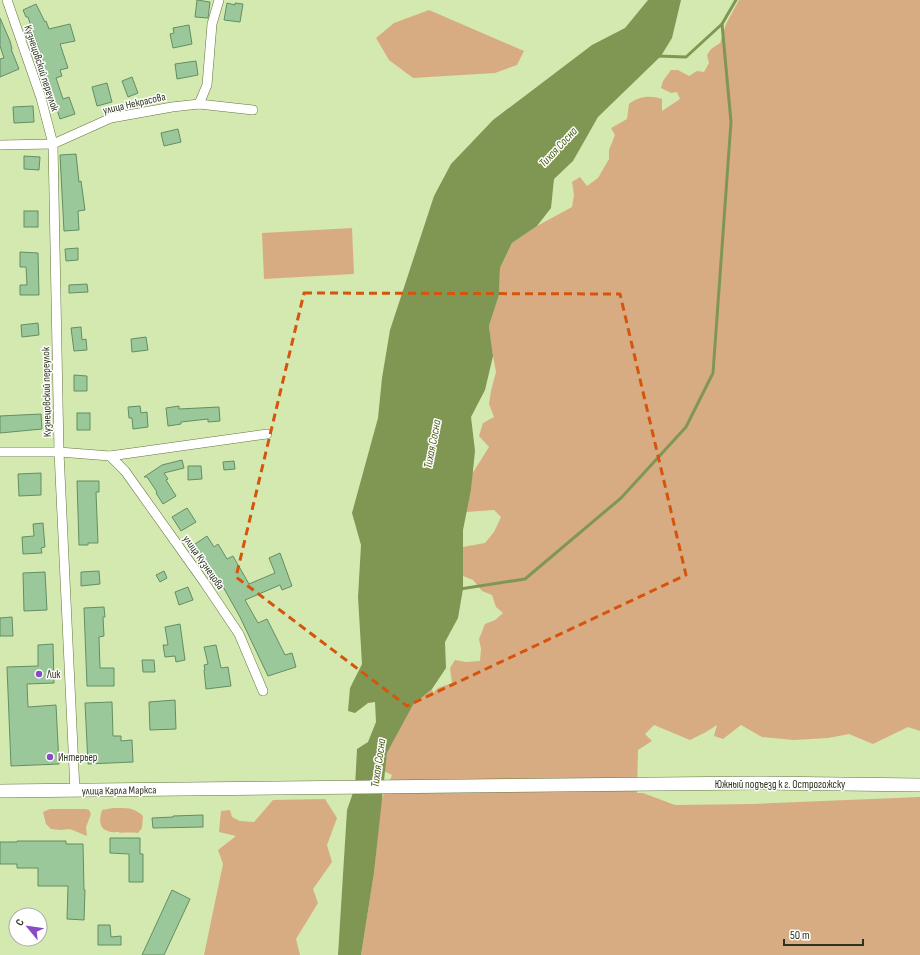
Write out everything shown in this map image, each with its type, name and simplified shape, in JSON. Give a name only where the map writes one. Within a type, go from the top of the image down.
[{"type":"main road","name":"Южный подъезд к г. Острогожску","points":[[237,788],[824,783],[920,785]]},
{"type":"main road","name":"улица Карла Маркса","points":[[0,792],[237,788]]},
{"type":"street","name":"Кузнецовский переулок","points":[[7,0],[41,98],[53,144],[59,452],[75,791]]},
{"type":"street","points":[[199,104],[207,85],[212,24],[219,0]]},
{"type":"street","name":"улица Некрасова","points":[[0,145],[53,144],[111,118],[172,107],[199,104],[253,110]]},
{"type":"street","points":[[0,452],[59,452],[110,456],[267,434]]},
{"type":"street","name":"улица Кузнецова","points":[[110,456],[125,471],[239,634],[263,691]]},
{"type":"highlighted area","points":[[304,293],[620,294],[686,575],[407,706],[236,577]]},
{"type":"shaded area","points":[[739,0],[920,0],[920,731],[908,727],[873,744],[849,734],[828,738],[794,740],[762,737],[741,725],[723,739],[714,736],[717,725],[690,740],[654,725],[645,734],[652,741],[638,750],[637,793],[643,793],[675,805],[752,804],[920,797],[920,955],[361,955],[374,873],[381,801],[392,775],[384,771],[387,753],[413,705],[432,689],[433,693],[438,688],[452,683],[450,668],[455,660],[466,662],[480,661],[481,649],[479,639],[485,624],[495,620],[503,613],[496,607],[492,595],[482,591],[473,580],[463,576],[463,547],[485,543],[494,532],[501,517],[494,510],[466,512],[471,490],[472,474],[489,447],[479,436],[483,423],[494,417],[489,404],[496,372],[489,326],[499,295],[500,268],[512,243],[537,226],[572,207],[574,195],[572,182],[580,177],[587,186],[598,178],[609,159],[609,150],[615,135],[611,128],[627,119],[629,104],[641,98],[658,98],[662,99],[662,111],[680,99],[677,92],[671,93],[661,88],[663,81],[671,70],[678,70],[689,76],[697,71],[704,72],[709,63],[707,55],[711,49],[720,43],[726,24]]},
{"type":"shaded area","points":[[429,10],[524,51],[517,65],[495,73],[413,78],[389,60],[376,38],[394,23]]},
{"type":"shaded area","points":[[352,228],[354,274],[264,279],[262,233]]},
{"type":"shaded area","points":[[325,799],[337,818],[327,845],[332,862],[313,889],[318,903],[296,939],[300,955],[204,955],[223,864],[218,850],[236,836],[219,832],[221,811],[230,810],[232,817],[240,821],[254,822],[273,800]]},
{"type":"shaded area","points":[[126,808],[136,811],[143,816],[142,828],[138,833],[110,832],[101,826],[100,819],[102,810]]},
{"type":"shaded area","points":[[50,809],[89,810],[91,814],[86,827],[87,836],[70,829],[51,829],[46,824],[43,812]]},
{"type":"water","name":"Тихая Сосна","points":[[648,0],[681,0],[672,38],[661,56],[598,117],[573,161],[554,179],[551,208],[537,226],[512,243],[500,268],[499,295],[489,326],[493,356],[485,390],[471,417],[475,451],[471,490],[463,530],[463,589],[458,618],[445,642],[446,668],[432,689],[413,705],[387,753],[374,873],[361,955],[338,955],[347,810],[355,787],[357,749],[368,742],[376,722],[375,702],[368,703],[355,713],[348,711],[350,688],[362,664],[358,597],[361,545],[352,513],[378,418],[382,378],[390,330],[434,196],[451,164],[493,120],[592,45],[625,28]]},
{"type":"building","points":[[197,0],[210,2],[208,18],[195,17]]},
{"type":"building","points":[[227,3],[235,5],[235,3],[243,4],[240,22],[224,20]]},
{"type":"building","points":[[36,4],[49,29],[70,24],[75,41],[60,44],[68,68],[60,70],[62,76],[56,78],[63,99],[69,97],[75,114],[60,119],[28,17],[26,17],[23,10]]},
{"type":"building","points":[[0,18],[10,41],[11,49],[19,69],[0,77],[0,59],[4,58],[0,46]]},
{"type":"building","points":[[189,25],[192,44],[173,48],[170,34],[174,33],[173,28]]},
{"type":"building","points":[[196,61],[198,75],[177,79],[175,64]]},
{"type":"building","points":[[132,77],[138,93],[128,97],[122,81]]},
{"type":"building","points":[[107,83],[112,102],[97,106],[92,87]]},
{"type":"building","points":[[33,106],[34,122],[14,123],[13,107]]},
{"type":"building","points":[[178,129],[181,142],[164,146],[161,133]]},
{"type":"building","points":[[76,154],[79,182],[81,181],[85,210],[78,211],[79,230],[64,231],[60,155]]},
{"type":"building","points":[[24,156],[40,157],[39,170],[24,169]]},
{"type":"building","points":[[24,211],[38,211],[38,227],[24,227]]},
{"type":"building","points":[[78,248],[78,260],[66,261],[65,249]]},
{"type":"building","points":[[20,252],[38,253],[39,295],[20,295],[20,285],[27,285],[26,267],[20,267]]},
{"type":"building","points":[[87,284],[88,292],[69,293],[69,285]]},
{"type":"building","points":[[38,323],[39,335],[22,337],[21,325]]},
{"type":"building","points":[[81,327],[82,340],[86,339],[87,350],[74,351],[71,328]]},
{"type":"building","points":[[146,337],[148,350],[132,352],[131,339]]},
{"type":"building","points":[[74,375],[87,376],[87,391],[74,391]]},
{"type":"building","points":[[140,406],[141,413],[147,412],[148,427],[133,429],[132,418],[129,418],[128,407]]},
{"type":"building","points":[[179,406],[179,409],[219,407],[220,421],[208,422],[208,419],[181,422],[181,424],[168,426],[166,408]]},
{"type":"building","points":[[77,413],[90,413],[90,430],[77,430]]},
{"type":"building","points":[[41,414],[42,429],[0,433],[0,416]]},
{"type":"building","points":[[182,460],[184,468],[164,473],[168,479],[166,480],[176,496],[163,504],[147,477],[144,477],[162,465]]},
{"type":"building","points":[[234,461],[235,469],[224,470],[223,462]]},
{"type":"building","points":[[188,466],[201,466],[202,479],[188,480]]},
{"type":"building","points":[[41,473],[41,495],[19,496],[18,474]]},
{"type":"building","points":[[77,481],[99,481],[99,492],[96,492],[98,543],[79,545]]},
{"type":"building","points":[[187,508],[196,522],[181,531],[172,517]]},
{"type":"building","points":[[43,523],[45,547],[41,548],[42,553],[23,554],[22,537],[34,536],[33,524]]},
{"type":"building","points":[[207,536],[214,547],[218,544],[227,559],[233,556],[249,584],[275,573],[269,558],[280,553],[292,586],[282,590],[280,585],[245,600],[258,623],[267,619],[285,655],[292,653],[296,667],[268,676],[240,617],[222,585],[220,586],[207,565],[205,566],[192,546]]},
{"type":"building","points":[[99,571],[100,584],[81,586],[81,572]]},
{"type":"building","points":[[164,571],[167,578],[160,582],[156,575]]},
{"type":"building","points":[[45,572],[47,610],[24,611],[23,573]]},
{"type":"building","points":[[188,587],[193,600],[179,605],[175,592]]},
{"type":"building","points":[[104,607],[104,636],[99,637],[100,668],[114,668],[114,686],[87,686],[84,608]]},
{"type":"building","points":[[12,617],[13,636],[0,636],[0,618]]},
{"type":"building","points":[[180,624],[185,660],[176,662],[175,656],[165,657],[163,645],[168,645],[165,627]]},
{"type":"building","points":[[53,644],[54,683],[27,684],[28,707],[56,705],[59,764],[11,766],[7,667],[38,666],[38,645]]},
{"type":"building","points":[[216,645],[221,668],[228,667],[231,686],[206,689],[204,665],[208,664],[204,647]]},
{"type":"building","points":[[142,660],[154,660],[155,672],[143,672]]},
{"type":"building","points":[[175,700],[176,729],[150,730],[149,702]]},
{"type":"building","points":[[112,702],[113,736],[121,736],[121,741],[132,740],[133,762],[88,764],[85,703]]},
{"type":"building","points":[[203,815],[203,827],[153,828],[152,818]]},
{"type":"building","points":[[110,838],[140,838],[140,854],[143,854],[143,882],[129,882],[129,854],[110,853]]},
{"type":"building","points":[[66,841],[66,844],[83,844],[85,890],[84,920],[67,919],[68,886],[38,886],[38,868],[17,868],[17,864],[0,864],[0,842]]},
{"type":"building","points":[[172,890],[190,899],[164,955],[142,955]]},
{"type":"building","points":[[98,925],[110,925],[111,937],[121,936],[121,945],[98,945]]},
{"type":"waterway","points":[[657,56],[686,57],[722,24],[736,0]]},
{"type":"waterway","points":[[460,589],[525,579],[621,498],[686,427],[713,373],[731,122],[722,24]]},
{"type":"place","name":"Лик","points":[[39,674]]},
{"type":"place","name":"Интерьер","points":[[50,757]]}]
